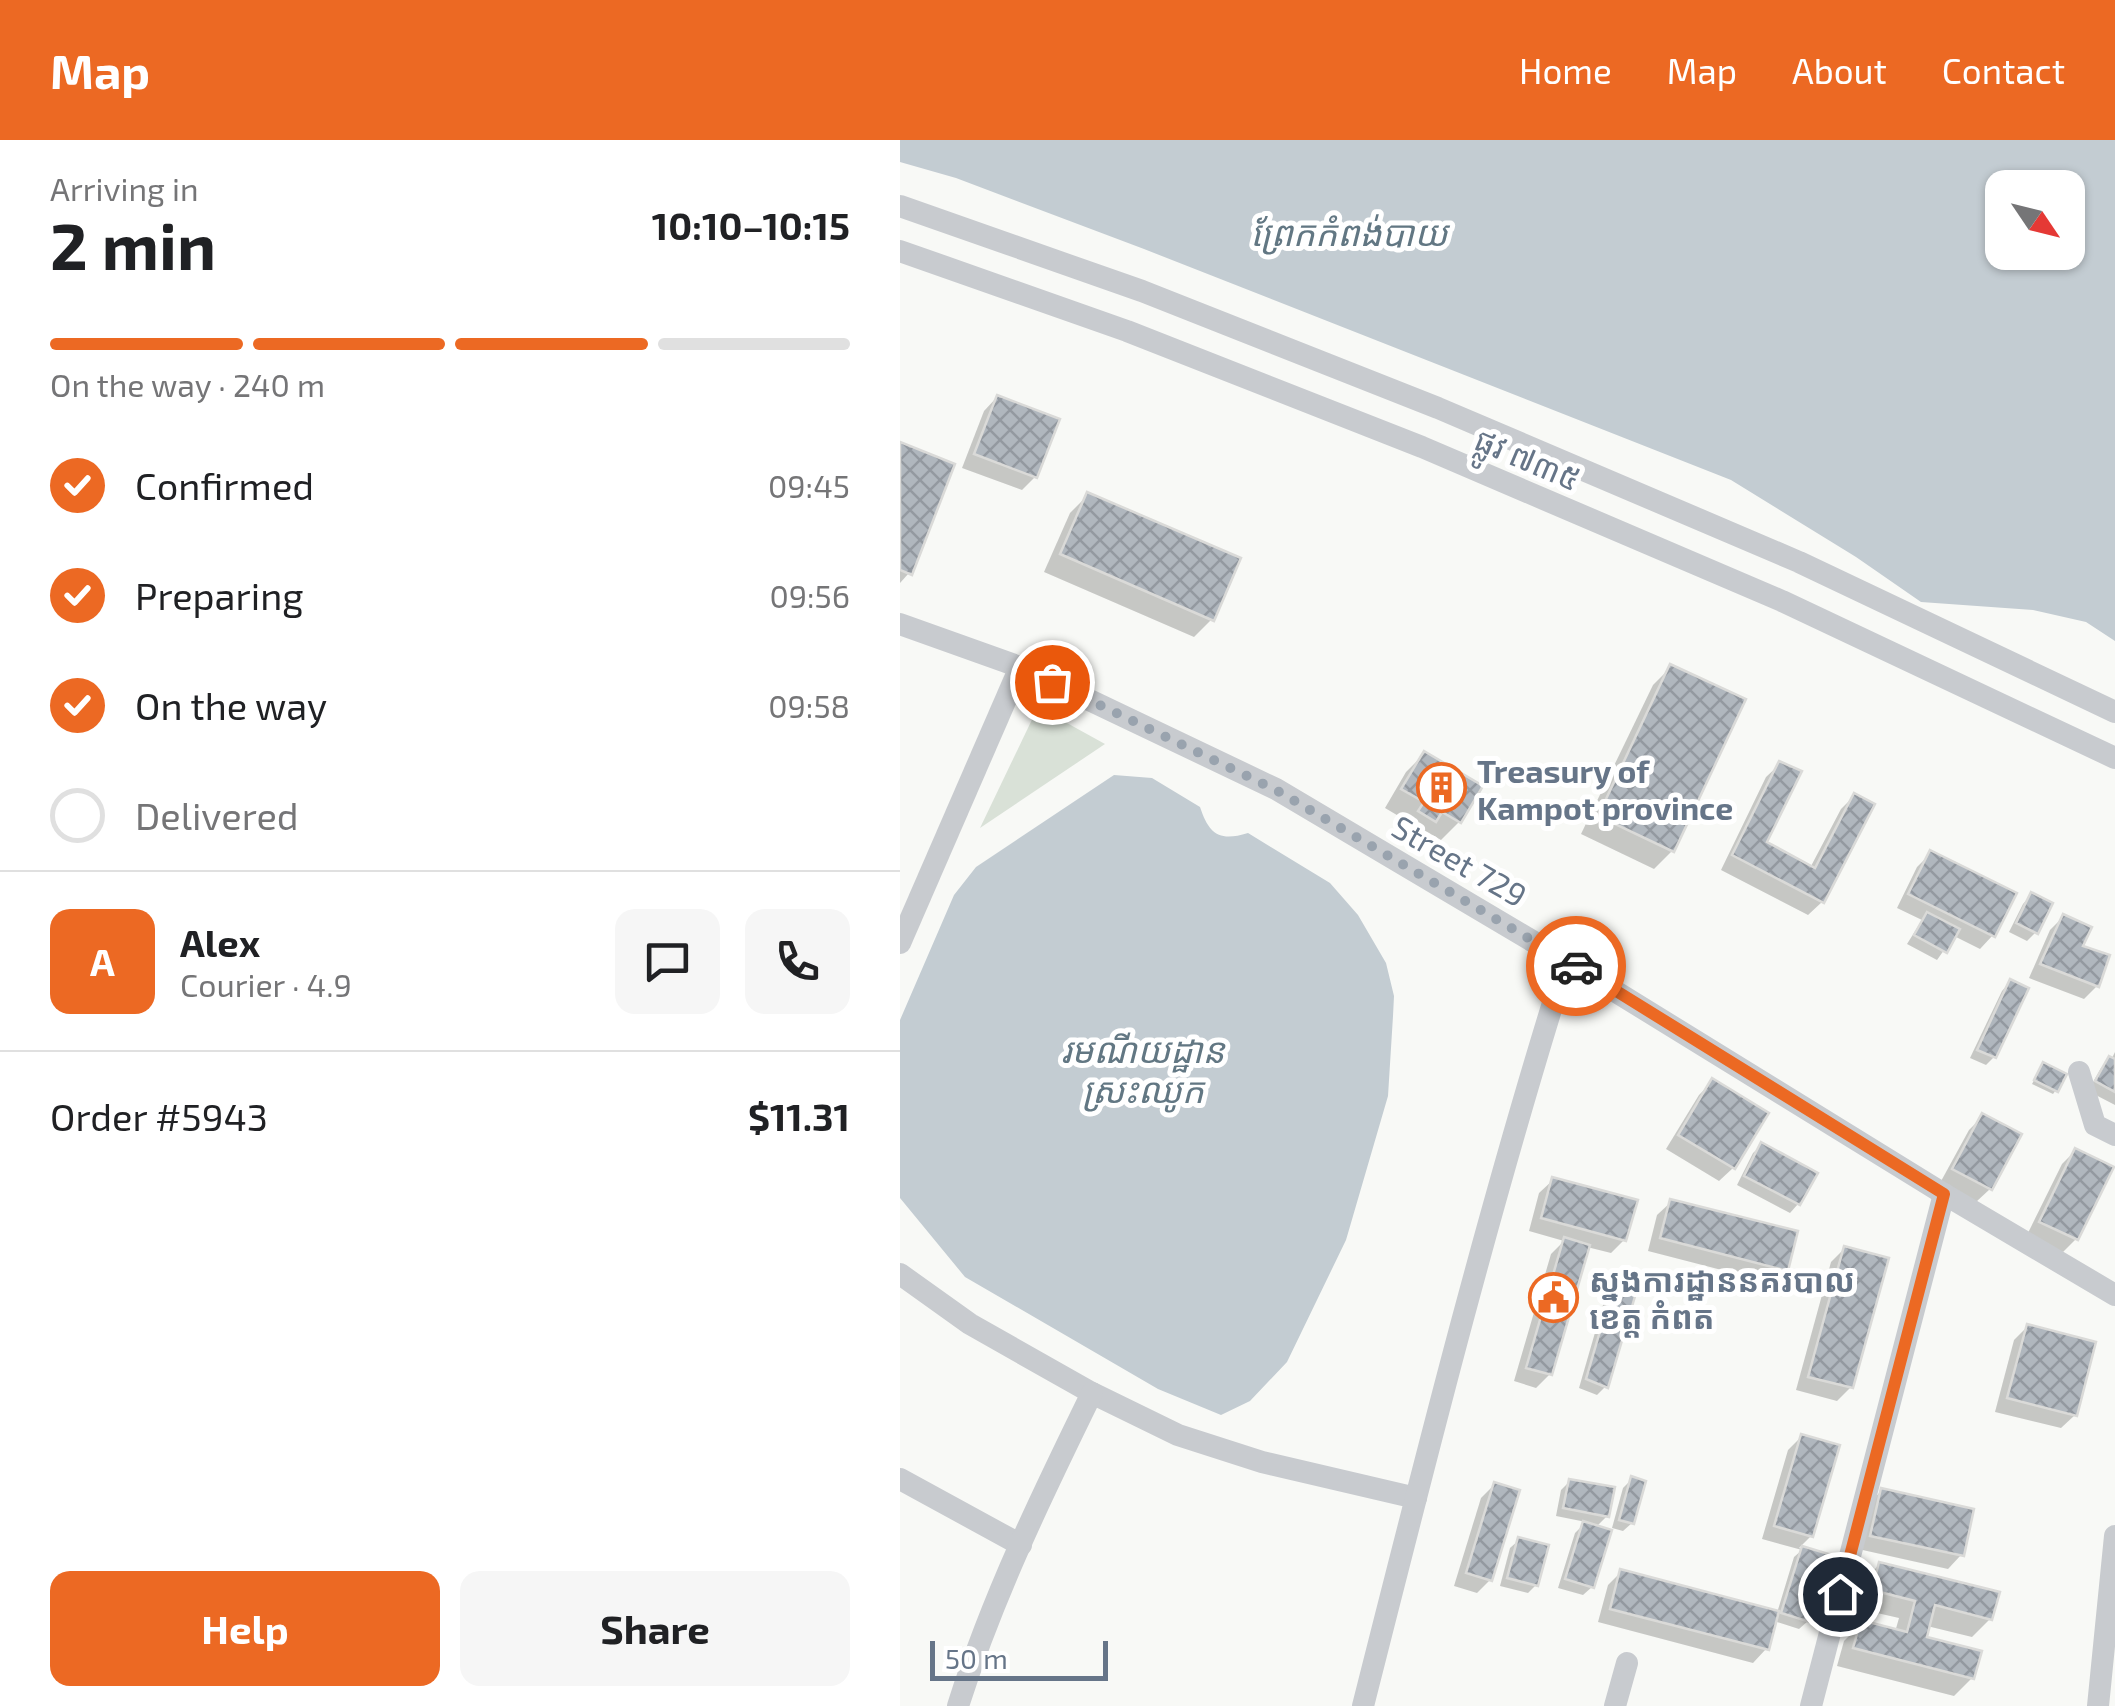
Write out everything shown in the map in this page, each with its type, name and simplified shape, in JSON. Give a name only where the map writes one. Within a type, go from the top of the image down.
[{"type":"street","points":[[900,206],[1142,292],[1438,408],[1799,562],[2115,712]]},
{"type":"street","name":"ផ្លូវ ៧៣៥","points":[[900,251],[1127,331],[1422,447],[1782,601],[2115,758]]},
{"type":"street","name":"Street 729","points":[[900,624],[1020,667],[1276,790],[1566,961],[2115,1295]]},
{"type":"street","points":[[900,944],[1020,667]]},
{"type":"street","points":[[1363,1706],[1536,1056],[1566,961]]},
{"type":"street","points":[[2079,1072],[2095,1124],[2115,1135]]},
{"type":"street","points":[[1815,1705],[1944,1194]]},
{"type":"street","points":[[900,1274],[970,1324],[1092,1393],[1178,1435],[1262,1462],[1416,1498]]},
{"type":"street","points":[[958,1706],[977,1647],[1021,1544],[1092,1393]]},
{"type":"street","points":[[900,1479],[1021,1544]]},
{"type":"street","points":[[2098,1706],[2115,1536]]},
{"type":"street","points":[[1616,1706],[1627,1663]]},
{"type":"shaded area","points":[[1038,707],[1105,744],[980,828]]},
{"type":"water","name":"ព្រែកកំពង់បាយ","points":[[900,140],[2115,140],[2115,641],[2086,622],[2033,610],[1921,602],[1731,480],[956,178],[900,162]]},
{"type":"water","name":"រមណីយដ្ឋាន ស្រះឈូក","points":[[1114,775],[1152,778],[1200,807],[1216,834],[1230,837],[1248,833],[1330,883],[1358,915],[1386,963],[1394,996],[1388,1096],[1346,1240],[1287,1362],[1250,1401],[1221,1415],[1158,1389],[965,1277],[900,1198],[900,1020],[954,895],[976,867]]},
{"type":"building","points":[[997,395],[1060,419],[1037,478],[974,454]]},
{"type":"building","points":[[900,442],[955,464],[912,575],[900,570]]},
{"type":"building","points":[[1087,492],[1241,558],[1214,621],[1060,554]]},
{"type":"building","points":[[1670,664],[1746,699],[1674,852],[1598,816]]},
{"type":"building","name":"Treasury of Kampot province","points":[[1424,751],[1483,786],[1461,823],[1442,812],[1436,822],[1418,811],[1424,802],[1401,789]]},
{"type":"building","points":[[1779,761],[1802,771],[1767,842],[1815,868],[1854,793],[1875,804],[1824,903],[1732,855]]},
{"type":"building","points":[[1930,850],[2017,893],[1995,937],[1908,894]]},
{"type":"building","points":[[2031,892],[2053,903],[2038,934],[2016,923]]},
{"type":"building","points":[[1927,912],[1960,929],[1947,953],[1914,935]]},
{"type":"building","points":[[2063,914],[2092,927],[2083,946],[2110,955],[2099,987],[2040,964]]},
{"type":"building","points":[[2010,979],[2029,988],[1996,1058],[1977,1050]]},
{"type":"building","points":[[2109,1056],[2115,1059],[2115,1092],[2095,1081]]},
{"type":"building","points":[[2043,1062],[2067,1074],[2058,1092],[2034,1080]]},
{"type":"building","points":[[1712,1078],[1769,1113],[1735,1169],[1678,1135]]},
{"type":"building","points":[[1982,1113],[2022,1134],[1992,1190],[1952,1169]]},
{"type":"building","points":[[1761,1142],[1818,1173],[1800,1205],[1744,1176]]},
{"type":"building","points":[[2075,1148],[2114,1167],[2078,1240],[2039,1222]]},
{"type":"building","points":[[1552,1177],[1638,1200],[1626,1241],[1541,1218]]},
{"type":"building","points":[[1670,1199],[1798,1231],[1788,1271],[1660,1238]]},
{"type":"building","points":[[1564,1237],[1590,1245],[1552,1375],[1526,1368]]},
{"type":"building","points":[[1844,1246],[1889,1258],[1853,1388],[1808,1377]]},
{"type":"building","points":[[1613,1287],[1636,1293],[1608,1388],[1586,1379]]},
{"type":"building","points":[[2027,1324],[2096,1342],[2077,1416],[2007,1398]]},
{"type":"building","points":[[1801,1434],[1840,1445],[1813,1537],[1774,1526]]},
{"type":"building","points":[[1631,1476],[1646,1481],[1634,1524],[1619,1520]]},
{"type":"building","points":[[1569,1479],[1615,1487],[1609,1517],[1563,1508]]},
{"type":"building","points":[[1494,1482],[1520,1490],[1492,1581],[1466,1573]]},
{"type":"building","points":[[1881,1488],[1974,1509],[1964,1556],[1870,1536]]},
{"type":"building","points":[[1583,1521],[1612,1530],[1594,1588],[1565,1579]]},
{"type":"building","points":[[1518,1537],[1549,1545],[1538,1586],[1507,1578]]},
{"type":"building","points":[[1802,1546],[1832,1555],[1810,1622],[1781,1613]]},
{"type":"building","points":[[1879,1562],[2000,1592],[1992,1620],[1935,1605],[1927,1637],[1982,1651],[1974,1679],[1853,1648],[1861,1620],[1907,1632],[1915,1601],[1872,1590]]},
{"type":"building","points":[[1620,1569],[1779,1611],[1769,1650],[1610,1609]]},
{"type":"way so far","points":[[1052,682],[1276,790],[1576,966]]},
{"type":"place","name":"Treasury of Kampot province","points":[[1442,788]]},
{"type":"place","name":"ស្នងការដ្ឋាននគរបាល ខេត្ត កំពត","points":[[1554,1297]]},
{"type":"route","points":[[1576,966],[1944,1194],[1840,1594]]}]
